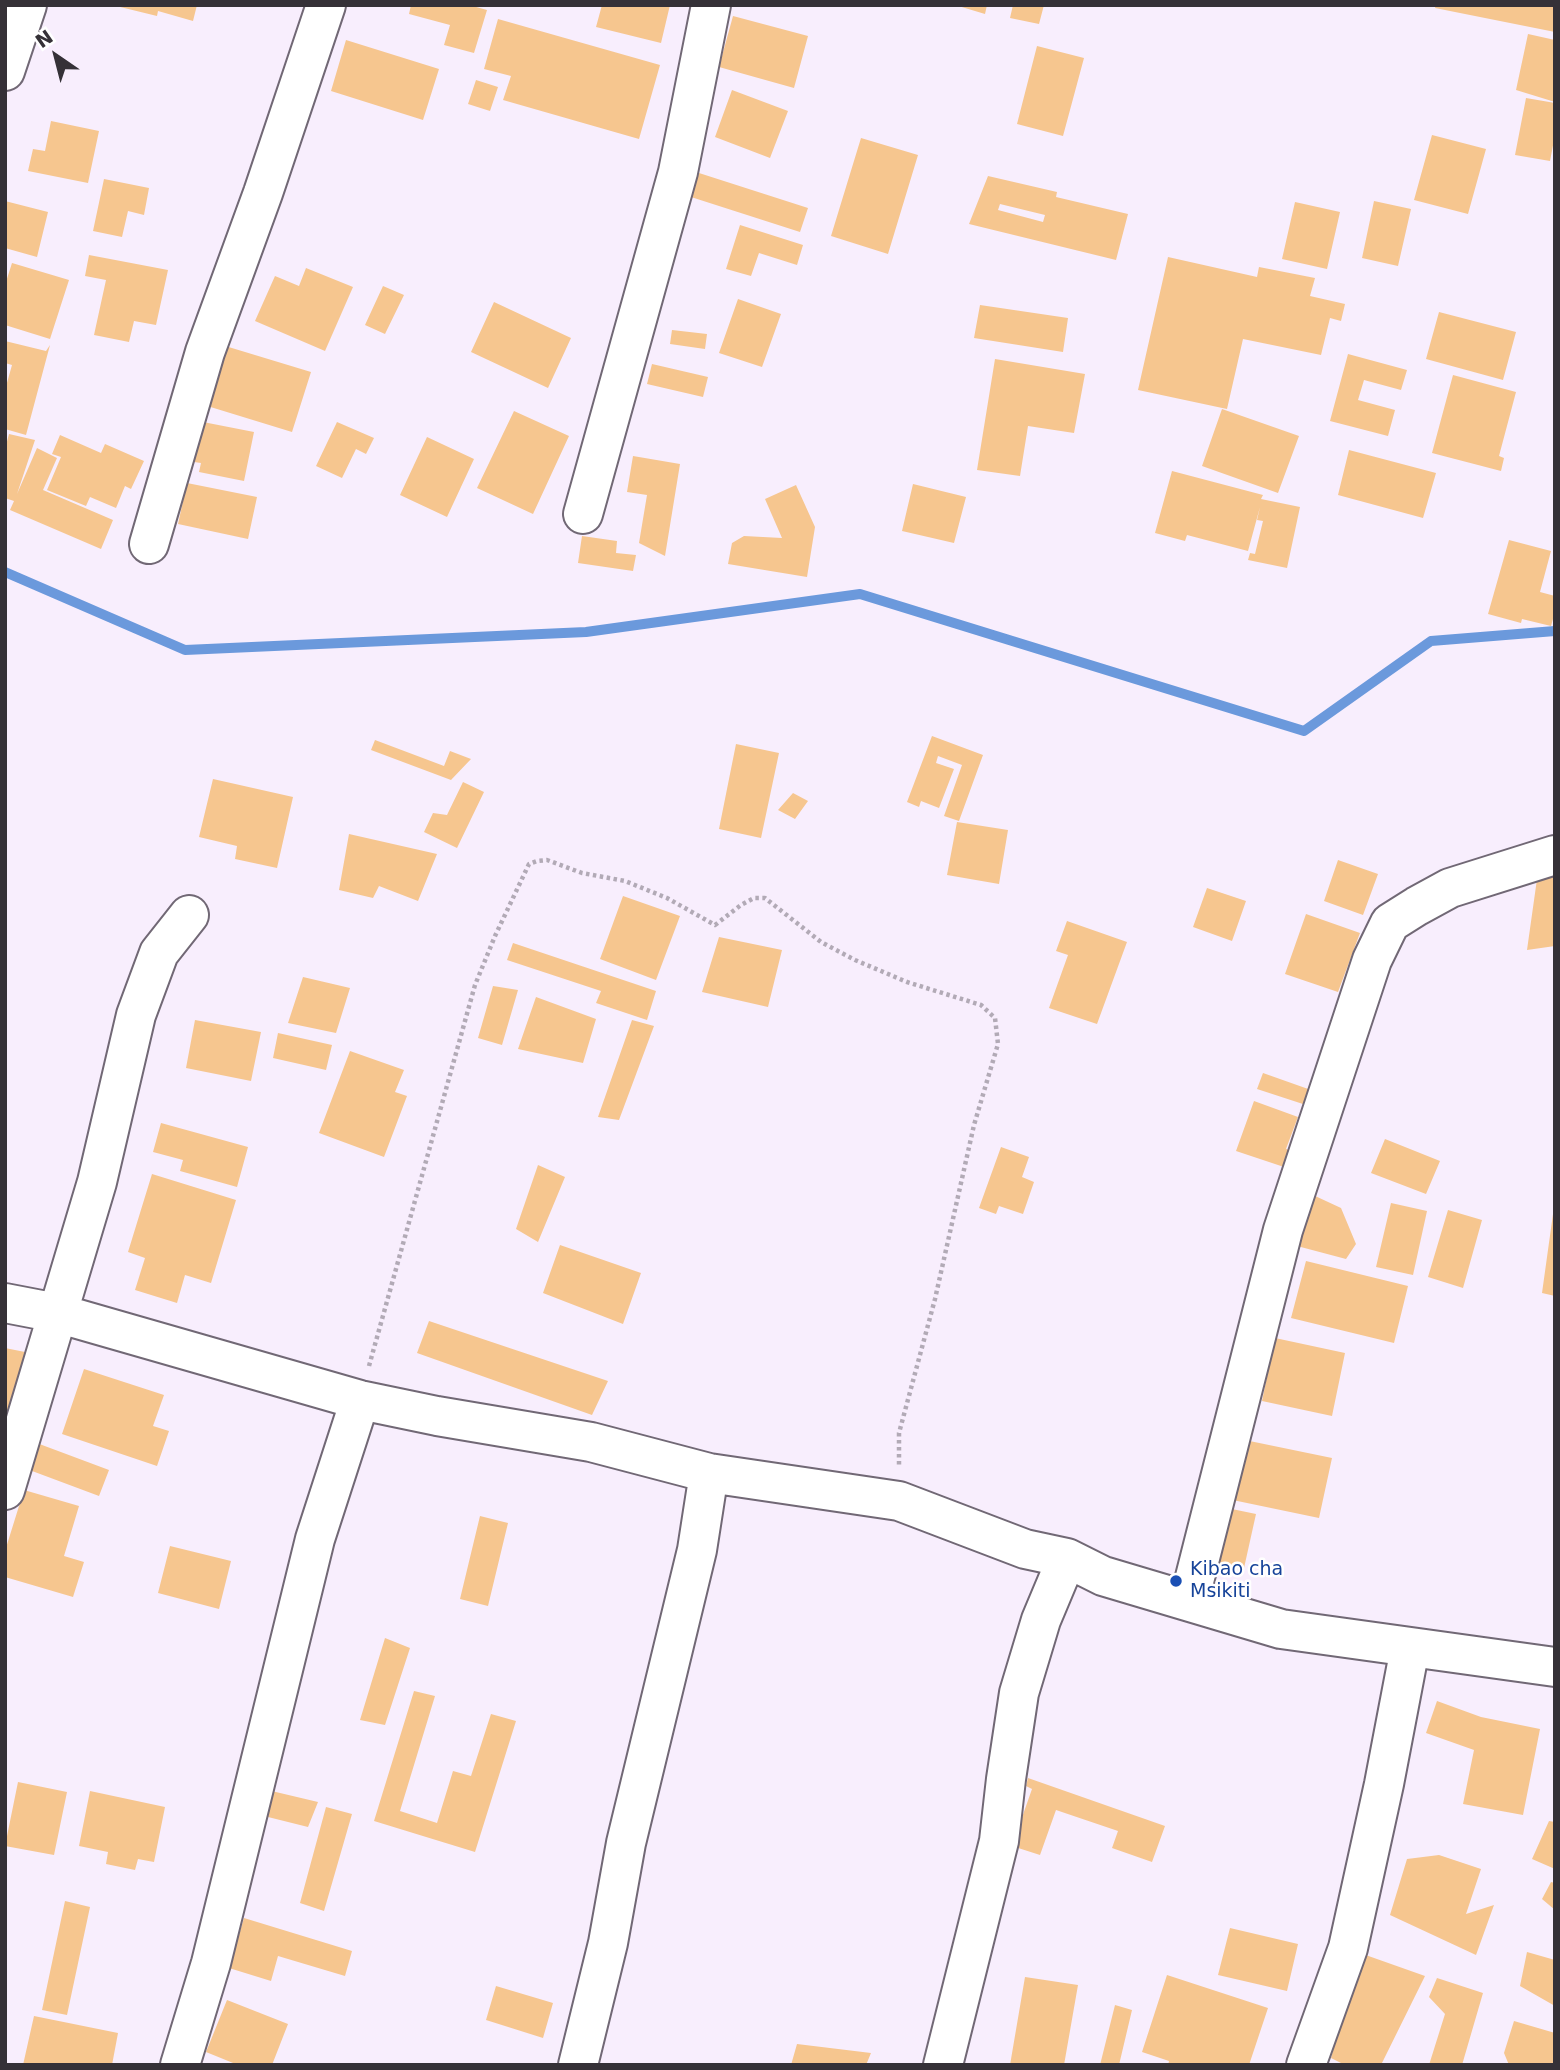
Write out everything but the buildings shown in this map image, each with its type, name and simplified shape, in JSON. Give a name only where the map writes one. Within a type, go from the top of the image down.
[{"type":"street","points":[[5,71],[27,5]]},
{"type":"street","points":[[149,544],[205,352],[263,193],[326,5]]},
{"type":"street","points":[[583,514],[678,172],[711,5]]},
{"type":"street","points":[[1189,1601],[1283,1230],[1372,960],[1390,923],[1450,888],[1555,855]]},
{"type":"street","points":[[5,1490],[97,1182],[136,1015],[159,953],[189,915]]},
{"type":"street","points":[[5,1303],[57,1313],[360,1400],[591,1442],[709,1473],[899,1501],[1025,1549],[1067,1558],[1103,1576],[1281,1629],[1555,1667]]},
{"type":"street","points":[[180,2065],[211,1963],[315,1539],[360,1400]]},
{"type":"street","points":[[578,2065],[608,1943],[626,1843],[697,1550],[709,1473]]},
{"type":"street","points":[[943,2065],[999,1840],[1019,1693],[1041,1620],[1067,1558]]},
{"type":"street","points":[[1306,2065],[1348,1948],[1410,1648]]},
{"type":"path","points":[[360,1400],[475,985],[529,864],[537,860],[547,860],[582,873],[625,881],[667,898],[715,925],[741,905],[754,898],[765,898],[832,948],[907,982],[981,1005],[995,1018],[998,1044],[974,1125],[935,1299],[898,1433],[899,1501]]},
{"type":"waterway","points":[[5,572],[185,650],[586,632],[860,594],[1304,731],[1431,641],[1555,631]]},
{"type":"place","name":"Kibao cha Msikiti","points":[[1176,1581]]}]
